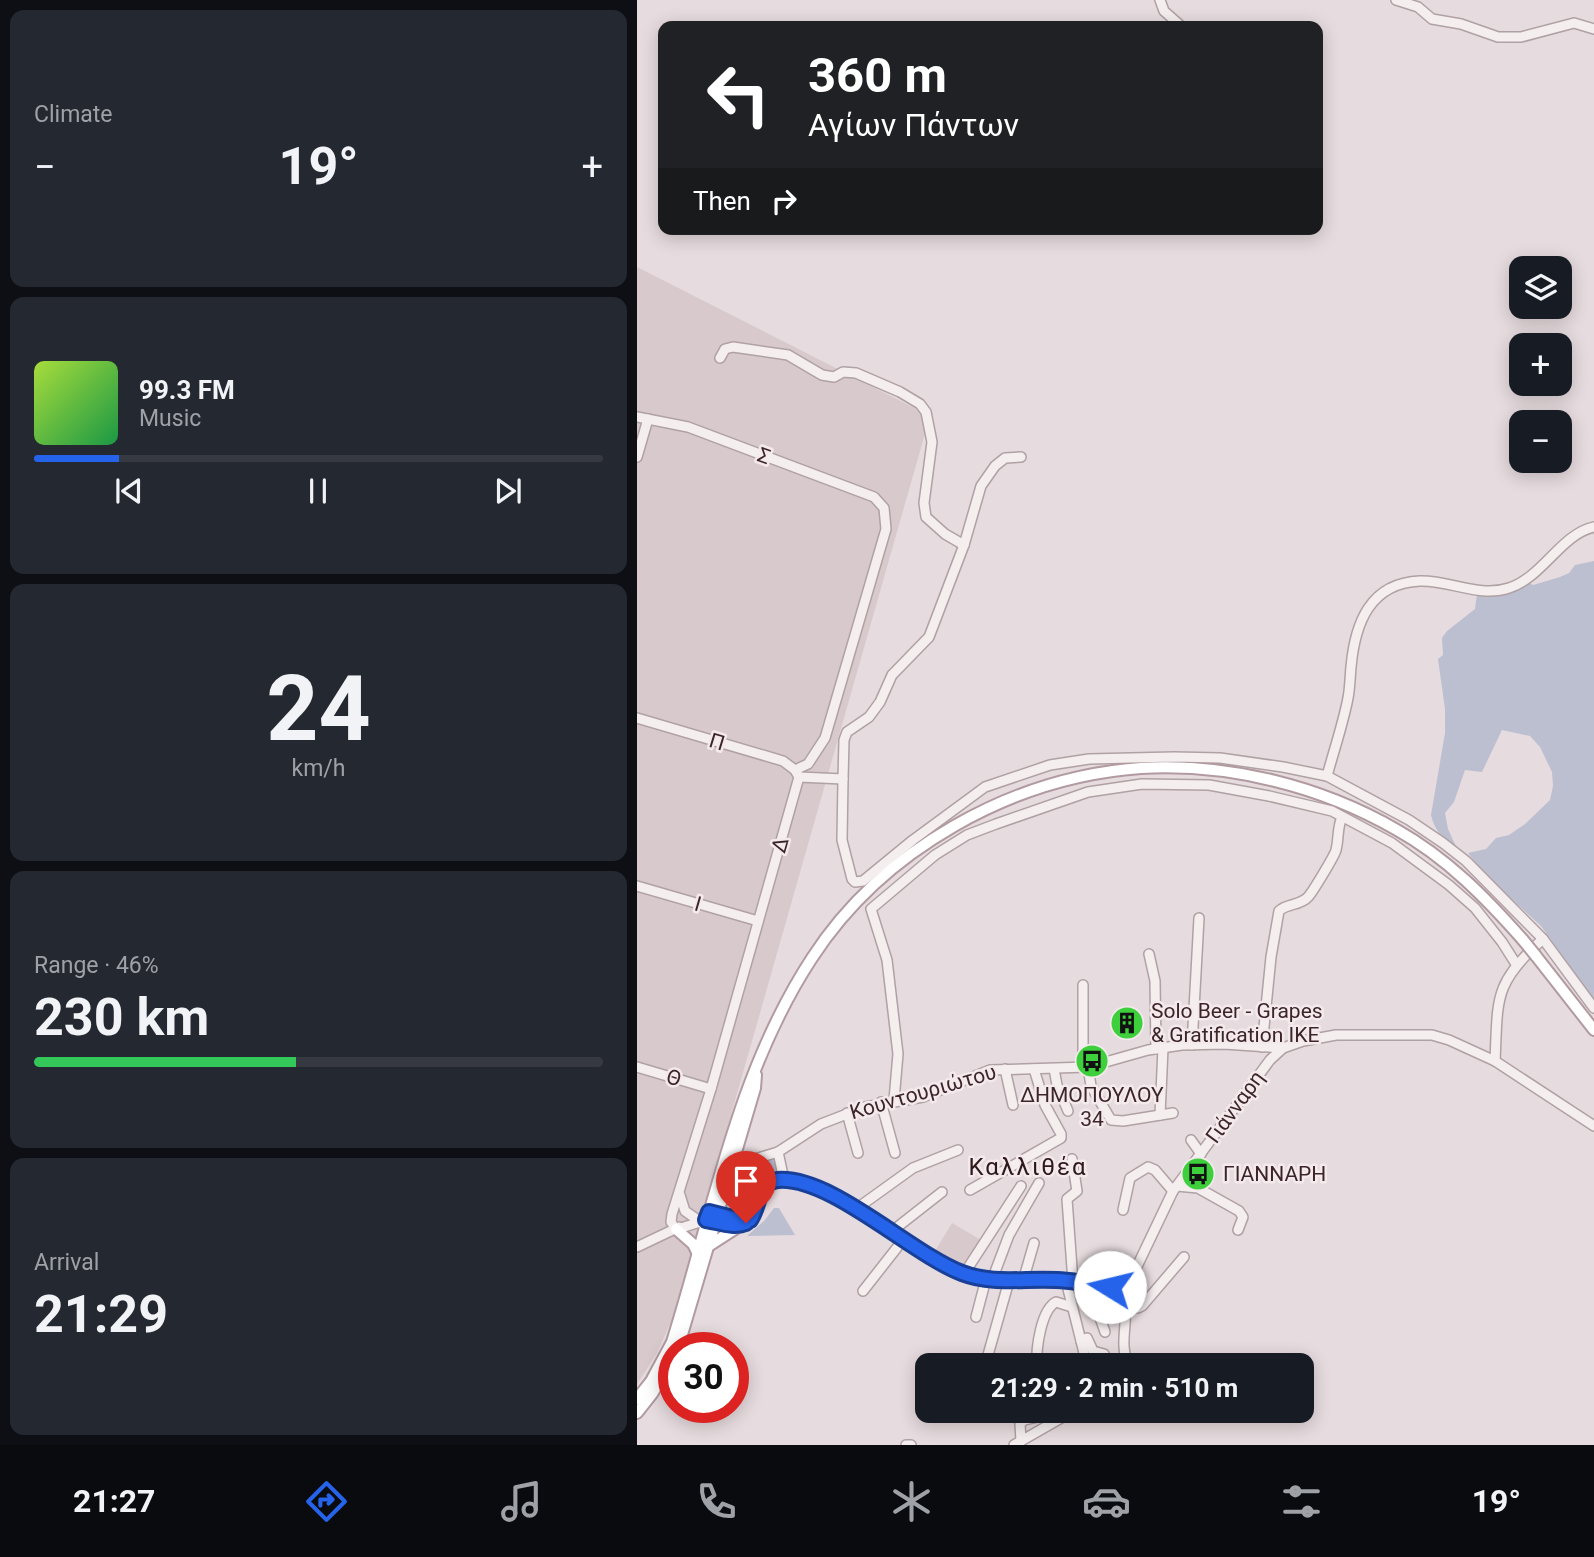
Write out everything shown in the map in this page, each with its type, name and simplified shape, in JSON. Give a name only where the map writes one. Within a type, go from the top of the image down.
[{"type":"main road","points":[[637,1399],[651,1381],[672,1342],[697,1252],[755,1088],[757,1068],[780,1012],[814,955],[862,897],[896,865],[929,841],[979,814],[1031,792],[1104,773],[1140,768],[1176,768],[1212,771],[1292,785],[1326,796],[1387,824],[1429,850],[1457,872],[1492,905],[1523,940],[1594,1030]]},
{"type":"main road","points":[[683,1332],[710,1245],[709,1217]]},
{"type":"main road","points":[[710,1245],[745,1223]]},
{"type":"main road","points":[[676,1229],[693,1244],[697,1252]]},
{"type":"main road","points":[[637,1413],[658,1384]]},
{"type":"street","points":[[1160,0],[1164,11],[1175,21]]},
{"type":"street","points":[[1396,0],[1418,7],[1432,19],[1461,24],[1498,37],[1521,37],[1574,23],[1594,29]]},
{"type":"street","points":[[720,358],[725,349],[733,347],[788,355],[822,376],[834,377],[843,372],[856,373],[900,391],[920,404],[926,412],[933,442],[923,503],[926,517],[940,530],[964,545]]},
{"type":"street","name":"Σ","points":[[637,417],[688,428],[874,497],[884,508],[886,528],[825,738],[808,764],[797,774]]},
{"type":"street","points":[[637,457],[648,419]]},
{"type":"street","points":[[1021,457],[1005,458],[989,473],[975,499],[964,545],[929,637],[891,675],[880,702],[869,717],[850,729],[845,736],[842,840],[852,879],[863,881],[913,839],[985,787],[1050,765],[1089,759],[1220,758],[1328,776],[1409,820],[1466,862],[1543,939],[1594,1008]]},
{"type":"street","points":[[1328,776],[1348,699],[1350,667],[1356,639],[1362,618],[1371,602],[1386,591],[1409,582],[1423,581],[1486,592],[1507,589],[1522,583],[1574,536],[1594,527]]},
{"type":"street","name":"Π","points":[[637,718],[783,761],[797,774]]},
{"type":"street","points":[[797,774],[843,779]]},
{"type":"street","name":"Δ","points":[[676,1229],[671,1222],[711,1089],[797,774]]},
{"type":"street","points":[[894,1100],[898,1054],[887,960],[871,909],[935,855],[967,835],[1088,792],[1142,784],[1209,785],[1324,808],[1392,843],[1449,885],[1475,908],[1502,942],[1515,964]]},
{"type":"street","points":[[1262,1047],[1271,957],[1279,911],[1283,907],[1300,903],[1312,892],[1336,853],[1338,826],[1342,817]]},
{"type":"street","name":"Ι","points":[[637,886],[758,921]]},
{"type":"street","points":[[1192,1045],[1199,918]]},
{"type":"street","points":[[1495,1061],[1500,995],[1515,964],[1543,939]]},
{"type":"street","points":[[1149,954],[1156,989],[1160,1048],[1160,1115]]},
{"type":"street","points":[[1083,985],[1086,1068],[1091,1086],[1111,1119],[1123,1121],[1173,1114]]},
{"type":"street","name":"Κουντουριώτου","points":[[759,1195],[747,1186],[746,1177],[748,1168],[755,1159],[778,1152],[821,1124],[847,1113],[881,1102],[923,1097],[990,1070],[1086,1068],[1160,1048],[1192,1045],[1283,1048],[1329,1035],[1432,1035],[1495,1061],[1594,1126]]},
{"type":"street","name":"Γιάνναρη","points":[[1120,1289],[1131,1279],[1175,1189],[1270,1060],[1283,1048]]},
{"type":"street","name":"Θ","points":[[637,1067],[711,1089]]},
{"type":"street","points":[[1005,1069],[1013,1105]]},
{"type":"street","points":[[970,1190],[1061,1138],[1037,1085],[1034,1069]]},
{"type":"street","points":[[1055,1069],[1057,1085],[1068,1111]]},
{"type":"street","points":[[881,1102],[895,1153]]},
{"type":"street","points":[[847,1113],[858,1153]]},
{"type":"street","points":[[1191,1140],[1201,1154]]},
{"type":"street","points":[[856,1209],[913,1168],[958,1150]]},
{"type":"street","points":[[778,1152],[784,1180]]},
{"type":"street","points":[[1072,1159],[1078,1186],[1076,1193],[1067,1199],[1069,1281],[1072,1307],[1084,1353]]},
{"type":"street","points":[[1123,1210],[1130,1178],[1149,1167],[1175,1189],[1198,1188],[1238,1211],[1243,1217],[1238,1230]]},
{"type":"street","points":[[679,1194],[685,1211],[745,1223],[755,1212],[759,1195],[769,1182],[784,1180],[819,1189],[840,1199],[943,1265],[964,1274],[989,1280],[1069,1281],[1120,1289],[1126,1305],[1127,1321],[1122,1338],[1124,1353]]},
{"type":"street","points":[[976,1317],[1009,1235],[1039,1183]]},
{"type":"street","points":[[964,1274],[1021,1186]]},
{"type":"street","points":[[891,1232],[942,1192]]},
{"type":"street","points":[[637,1247],[709,1217]]},
{"type":"street","points":[[863,1291],[903,1240]]},
{"type":"street","points":[[1023,1281],[1034,1243]]},
{"type":"street","points":[[1126,1305],[1137,1308],[1142,1306],[1184,1256]]},
{"type":"street","points":[[989,1353],[1009,1281]]},
{"type":"street","points":[[1088,1283],[1105,1332]]},
{"type":"street","points":[[1038,1353],[1039,1337],[1051,1306],[1056,1302],[1072,1307]]},
{"type":"street","points":[[1081,1341],[1087,1338],[1093,1351],[1100,1353]]},
{"type":"street","points":[[1017,1443],[1021,1423]]},
{"type":"street","points":[[1017,1443],[1052,1423]]},
{"type":"shaded area","points":[[637,267],[930,416],[674,1315],[666,1332],[658,1332],[658,1351],[637,1384]]},
{"type":"shaded area","points":[[1594,561],[1594,1001],[1541,926],[1486,876],[1468,853],[1486,849],[1496,838],[1509,835],[1550,800],[1552,772],[1540,747],[1530,736],[1502,730],[1482,772],[1465,770],[1454,802],[1445,813],[1448,829],[1458,851],[1441,835],[1431,815],[1445,733],[1445,709],[1438,659],[1443,655],[1442,638],[1475,609],[1477,594],[1497,596],[1516,590],[1528,582],[1533,585],[1560,577],[1569,573],[1575,565]]},
{"type":"shaded area","points":[[774,1155],[780,1176],[761,1178],[750,1183],[747,1171],[759,1158]]},
{"type":"shaded area","points":[[774,1208],[779,1208],[795,1235],[747,1236],[764,1221]]},
{"type":"shaded area","points":[[952,1223],[981,1240],[965,1268],[935,1251]]},
{"type":"place","name":"Solo Beer - Grapes & Gratification IKE","points":[[1127,1023]]},
{"type":"place","name":"ΔΗΜΟΠΟΥΛΟΥ 34","points":[[1092,1061]]},
{"type":"place","name":"ΓΙΑΝΝΑΡΗ","points":[[1198,1174]]},
{"type":"district","name":"Καλλιθέα","points":[[1028,1167]]},
{"type":"route","points":[[746,1223],[741,1225],[706,1220],[709,1212],[750,1220],[761,1190],[769,1182],[784,1180],[819,1189],[840,1199],[943,1265],[964,1274],[986,1279],[1056,1280],[1110,1287]]}]
